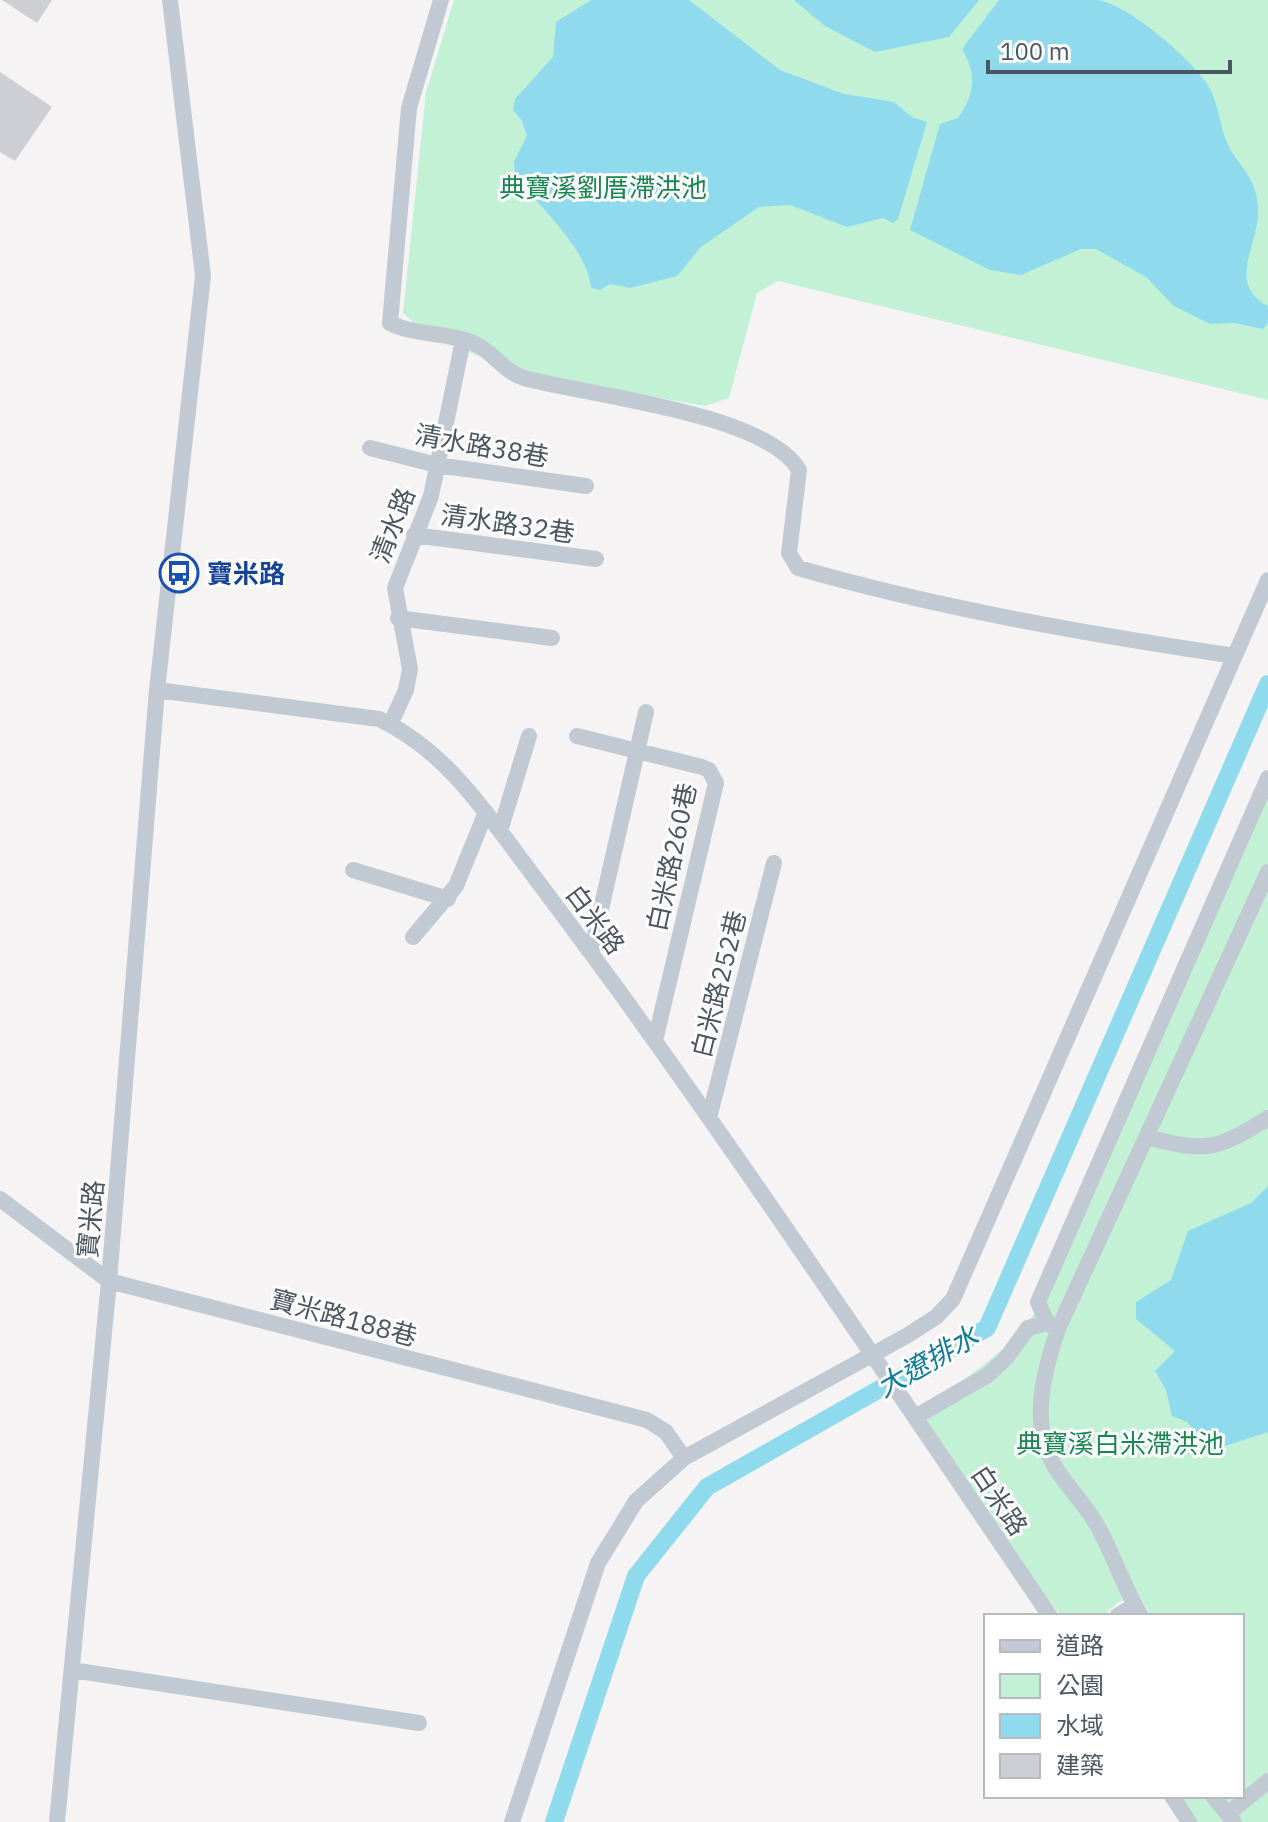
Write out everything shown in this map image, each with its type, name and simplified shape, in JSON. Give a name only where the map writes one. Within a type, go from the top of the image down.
[{"type":"street","name":"寶米路","points":[[57,1822],[109,1281],[157,690],[203,276],[170,0]]},
{"type":"street","points":[[441,0],[409,108],[390,323],[404,330],[478,345],[519,377],[723,421],[789,456],[799,470],[789,553],[798,568],[908,599],[1077,633],[1235,656]]},
{"type":"street","name":"清水路","points":[[390,725],[406,690],[410,669],[409,649],[398,618],[395,588],[431,496],[463,340]]},
{"type":"street","name":"清水路38巷","points":[[370,448],[437,465],[586,486]]},
{"type":"street","name":"清水路32巷","points":[[414,535],[596,559]]},
{"type":"street","points":[[512,1822],[598,1563],[636,1501],[684,1458],[875,1355],[936,1317],[953,1299],[1268,580]]},
{"type":"street","points":[[398,618],[552,638]]},
{"type":"street","name":"白米路","points":[[157,690],[342,712],[390,725],[436,755],[486,812],[655,1041],[875,1355],[1049,1614]]},
{"type":"street","points":[[591,953],[646,712]]},
{"type":"street","points":[[500,831],[529,736]]},
{"type":"street","name":"白米路260巷","points":[[577,736],[709,770],[716,783],[655,1041]]},
{"type":"street","points":[[1052,1326],[1038,1302],[1268,778]]},
{"type":"street","points":[[413,937],[448,899],[486,812]]},
{"type":"street","name":"白米路252巷","points":[[709,1118],[774,863]]},
{"type":"street","points":[[353,870],[448,899]]},
{"type":"street","points":[[1138,1610],[1124,1575],[1098,1526],[1054,1466],[1044,1437],[1041,1404],[1052,1326],[1146,1137],[1268,872]]},
{"type":"street","points":[[1146,1137],[1186,1147],[1218,1147],[1268,1118]]},
{"type":"street","name":"寶米路188巷","points":[[0,1199],[109,1281],[647,1420],[666,1432],[684,1458]]},
{"type":"street","points":[[912,1414],[988,1375],[1007,1357],[1028,1328],[1052,1326]]},
{"type":"street","points":[[72,1670],[419,1723]]},
{"type":"street","points":[[1215,1798],[1231,1818],[1268,1781]]},
{"type":"street","points":[[1173,1798],[1189,1822]]},
{"type":"green space","name":"典寶溪劉厝滯洪池","points":[[454,0],[1268,0],[1268,400],[778,281],[757,293],[729,398],[704,406],[545,375],[463,350],[429,333],[403,313],[426,92]]},
{"type":"green space","name":"典寶溪白米滯洪池","points":[[1268,780],[1268,1822],[1196,1822],[1180,1798],[1244,1798],[1244,1614],[1150,1614],[1138,1594],[1117,1603],[1106,1614],[1060,1614],[918,1417],[1008,1345],[1039,1308]]},
{"type":"water","points":[[591,0],[689,0],[780,70],[844,94],[894,102],[912,117],[927,122],[898,219],[893,223],[883,218],[847,227],[790,205],[759,207],[701,247],[677,276],[630,288],[610,284],[600,290],[591,288],[581,257],[515,173],[514,161],[527,136],[522,121],[513,110],[515,99],[553,57],[556,22]]},
{"type":"water","points":[[794,0],[979,0],[949,37],[875,52],[825,26]]},
{"type":"water","points":[[999,0],[1098,0],[1111,4],[1158,34],[1208,85],[1230,149],[1255,189],[1257,222],[1246,275],[1255,297],[1268,306],[1268,323],[1263,329],[1234,323],[1210,324],[1174,306],[1146,277],[1096,249],[1081,249],[1021,275],[990,270],[910,230],[940,124],[958,118],[971,92],[972,75],[962,49]]},
{"type":"water","points":[[1268,1186],[1268,1432],[1225,1446],[1205,1443],[1187,1422],[1172,1416],[1166,1390],[1155,1371],[1175,1351],[1136,1319],[1136,1302],[1171,1280],[1188,1231],[1251,1203]]},
{"type":"building","points":[[2,0],[52,0],[37,23]]},
{"type":"building","points":[[0,72],[52,107],[15,161],[0,152]]},
{"type":"waterway","name":"大遼排水","points":[[554,1822],[636,1576],[707,1487],[987,1328],[1268,684]]},
{"type":"place","name":"寶米路","points":[[179,573]]}]
